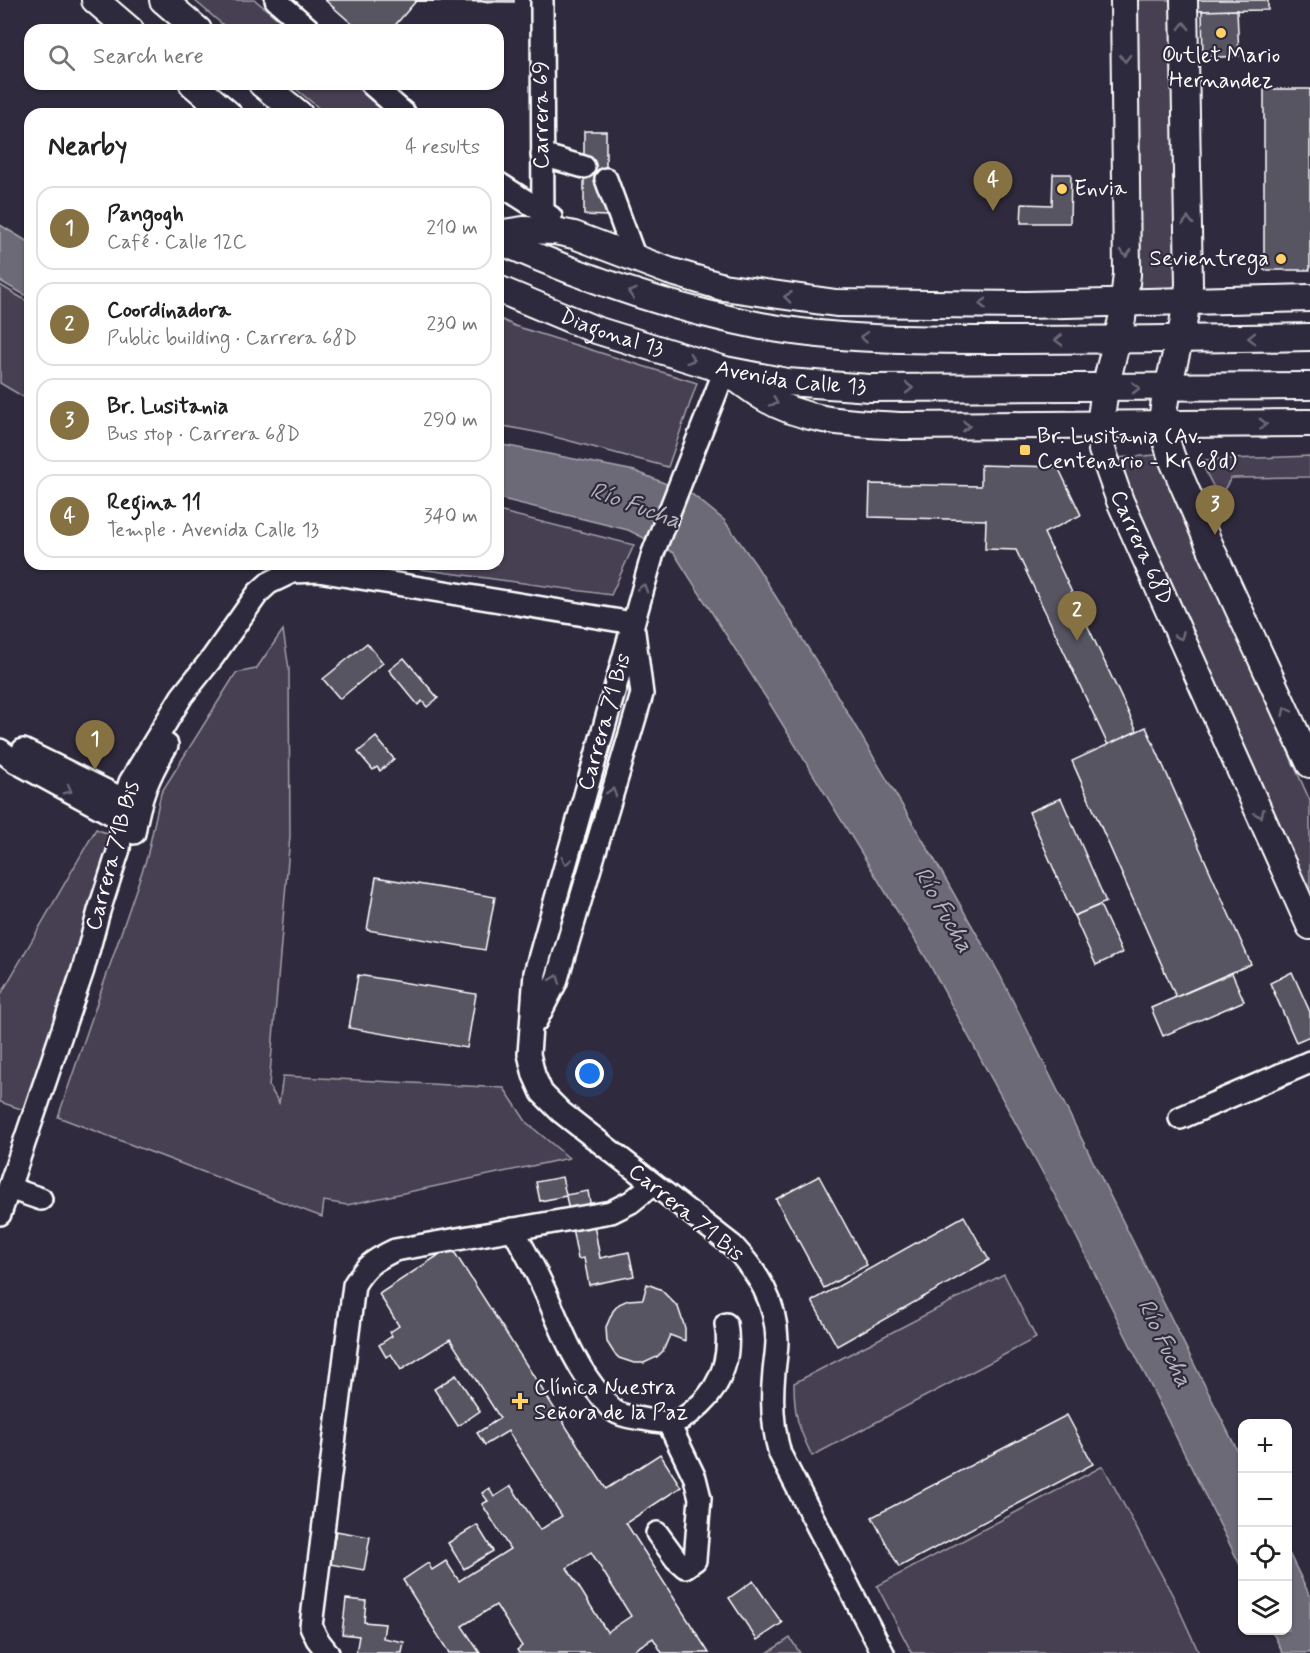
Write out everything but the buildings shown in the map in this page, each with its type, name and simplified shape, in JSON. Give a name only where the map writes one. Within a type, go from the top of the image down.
[{"type":"main road","points":[[95,0],[123,24]]},
{"type":"main road","points":[[163,0],[191,24]]},
{"type":"main road","name":"Carrera 68D","points":[[1124,0],[1127,274],[1125,302],[1118,339],[1105,388],[1100,425],[1102,450],[1120,501],[1310,926]]},
{"type":"main road","points":[[1184,0],[1188,301],[1167,387],[1163,425],[1171,456],[1310,764]]},
{"type":"main road","points":[[200,90],[221,108]]},
{"type":"main road","points":[[269,90],[292,108]]},
{"type":"main road","points":[[504,232],[543,221],[574,235],[701,281],[754,293],[836,303],[1125,302],[1310,298]]},
{"type":"main road","points":[[504,243],[561,269],[679,308],[762,326],[818,334],[938,340],[1310,338]]},
{"type":"main road","name":"Diagonal 13","points":[[504,292],[596,330],[725,370]]},
{"type":"main road","points":[[679,308],[754,293]]},
{"type":"main road","name":"Avenida Calle 13","points":[[725,370],[787,382],[870,388],[1310,386]]},
{"type":"main road","name":"Avenida Calle 13","points":[[725,370],[763,397],[782,406],[816,418],[846,423],[902,426],[1310,423]]},
{"type":"street","points":[[276,0],[303,24]]},
{"type":"street","name":"Carrera 69","points":[[542,0],[543,221]]},
{"type":"street","points":[[378,90],[398,108]]},
{"type":"street","points":[[542,155],[584,167]]},
{"type":"street","points":[[606,179],[635,258]]},
{"type":"street","points":[[504,188],[543,221]]},
{"type":"street","name":"Carrera 71 Bis","points":[[725,370],[652,553],[535,974],[530,1054],[534,1075],[542,1093],[561,1112],[733,1246],[751,1264],[764,1285],[773,1310],[777,1340],[771,1413],[773,1431],[780,1454],[883,1653]]},
{"type":"street","name":"Carrera 71 Bis","points":[[280,576],[292,572],[318,571],[633,623]]},
{"type":"street","name":"Carrera 71B Bis","points":[[0,1214],[83,970],[130,813],[139,764],[182,696],[258,593],[280,576]]},
{"type":"street","name":"Carrera 71 Bis","points":[[531,1032],[556,982],[642,694],[633,623]]},
{"type":"street","points":[[0,741],[24,751],[130,813]]},
{"type":"street","points":[[0,750],[16,762],[130,813]]},
{"type":"street","points":[[1180,1118],[1310,1062]]},
{"type":"street","points":[[328,1653],[310,1626],[354,1285],[364,1269],[376,1259],[394,1250],[611,1212],[631,1202],[652,1185]]},
{"type":"street","points":[[9,1188],[41,1199]]},
{"type":"street","points":[[513,1229],[542,1286],[565,1339],[589,1382],[613,1410],[630,1417],[669,1424],[695,1409],[711,1395],[728,1355],[726,1324]]},
{"type":"street","points":[[657,1533],[676,1559],[685,1567],[695,1560],[700,1498],[694,1478],[669,1424]]},
{"type":"shaded area","points":[[194,0],[255,0],[284,24],[222,24]]},
{"type":"shaded area","points":[[1138,0],[1173,0],[1176,294],[1140,292]]},
{"type":"shaded area","points":[[297,90],[363,90],[386,108],[319,108]]},
{"type":"shaded area","points":[[0,285],[24,299],[24,397],[0,383]]},
{"type":"shaded area","points":[[504,321],[697,383],[668,467],[540,433],[504,426]]},
{"type":"shaded area","points":[[1156,455],[1310,801],[1310,891],[1116,458]]},
{"type":"shaded area","points":[[1310,456],[1310,477],[1231,478],[1219,498],[1200,460]]},
{"type":"shaded area","points":[[504,512],[634,545],[611,595],[427,570],[504,570]]},
{"type":"shaded area","points":[[283,630],[289,669],[290,836],[269,1086],[279,1103],[283,1076],[504,1088],[527,1123],[569,1158],[347,1205],[324,1201],[322,1217],[58,1117],[147,857],[161,793],[236,673],[256,669]]},
{"type":"shaded area","points":[[626,680],[629,697],[555,959],[549,958]]},
{"type":"shaded area","points":[[96,829],[116,837],[24,1110],[0,1102],[0,996]]},
{"type":"shaded area","points":[[1004,1274],[1036,1338],[812,1456],[798,1421],[794,1383]]},
{"type":"shaded area","points":[[1103,1466],[1173,1596],[1199,1653],[912,1653],[877,1586]]},
{"type":"shaded area","points":[[790,1638],[800,1653],[767,1653]]},
{"type":"water","points":[[0,225],[24,239],[24,295],[0,281]]},
{"type":"water","name":"Río Fucha","points":[[504,445],[635,471],[693,495],[724,520],[756,565],[828,680],[1000,975],[1238,1452],[1238,1561],[1065,1214],[926,958],[674,553],[628,530],[504,499]]},
{"type":"water","points":[[1292,1559],[1310,1596],[1310,1653],[1283,1653],[1274,1635],[1292,1635]]},
{"type":"place","name":"Outlet Mario Hernandez","points":[[1221,33]]},
{"type":"place","name":"Envia","points":[[1062,189]]},
{"type":"place","name":"Regina 11","points":[[993,211]]},
{"type":"place","name":"Sevientrega","points":[[1281,259]]},
{"type":"place","name":"Br. Lusitania (Av. Centenario - Kr 68d)","points":[[1025,450]]},
{"type":"place","name":"Br. Lusitania","points":[[1215,535]]},
{"type":"place","name":"Coordinadora","points":[[1077,641]]},
{"type":"place","name":"Pangogh","points":[[95,770]]},
{"type":"place","name":"Clínica Nuestra Señora de la Paz","points":[[520,1401]]}]
